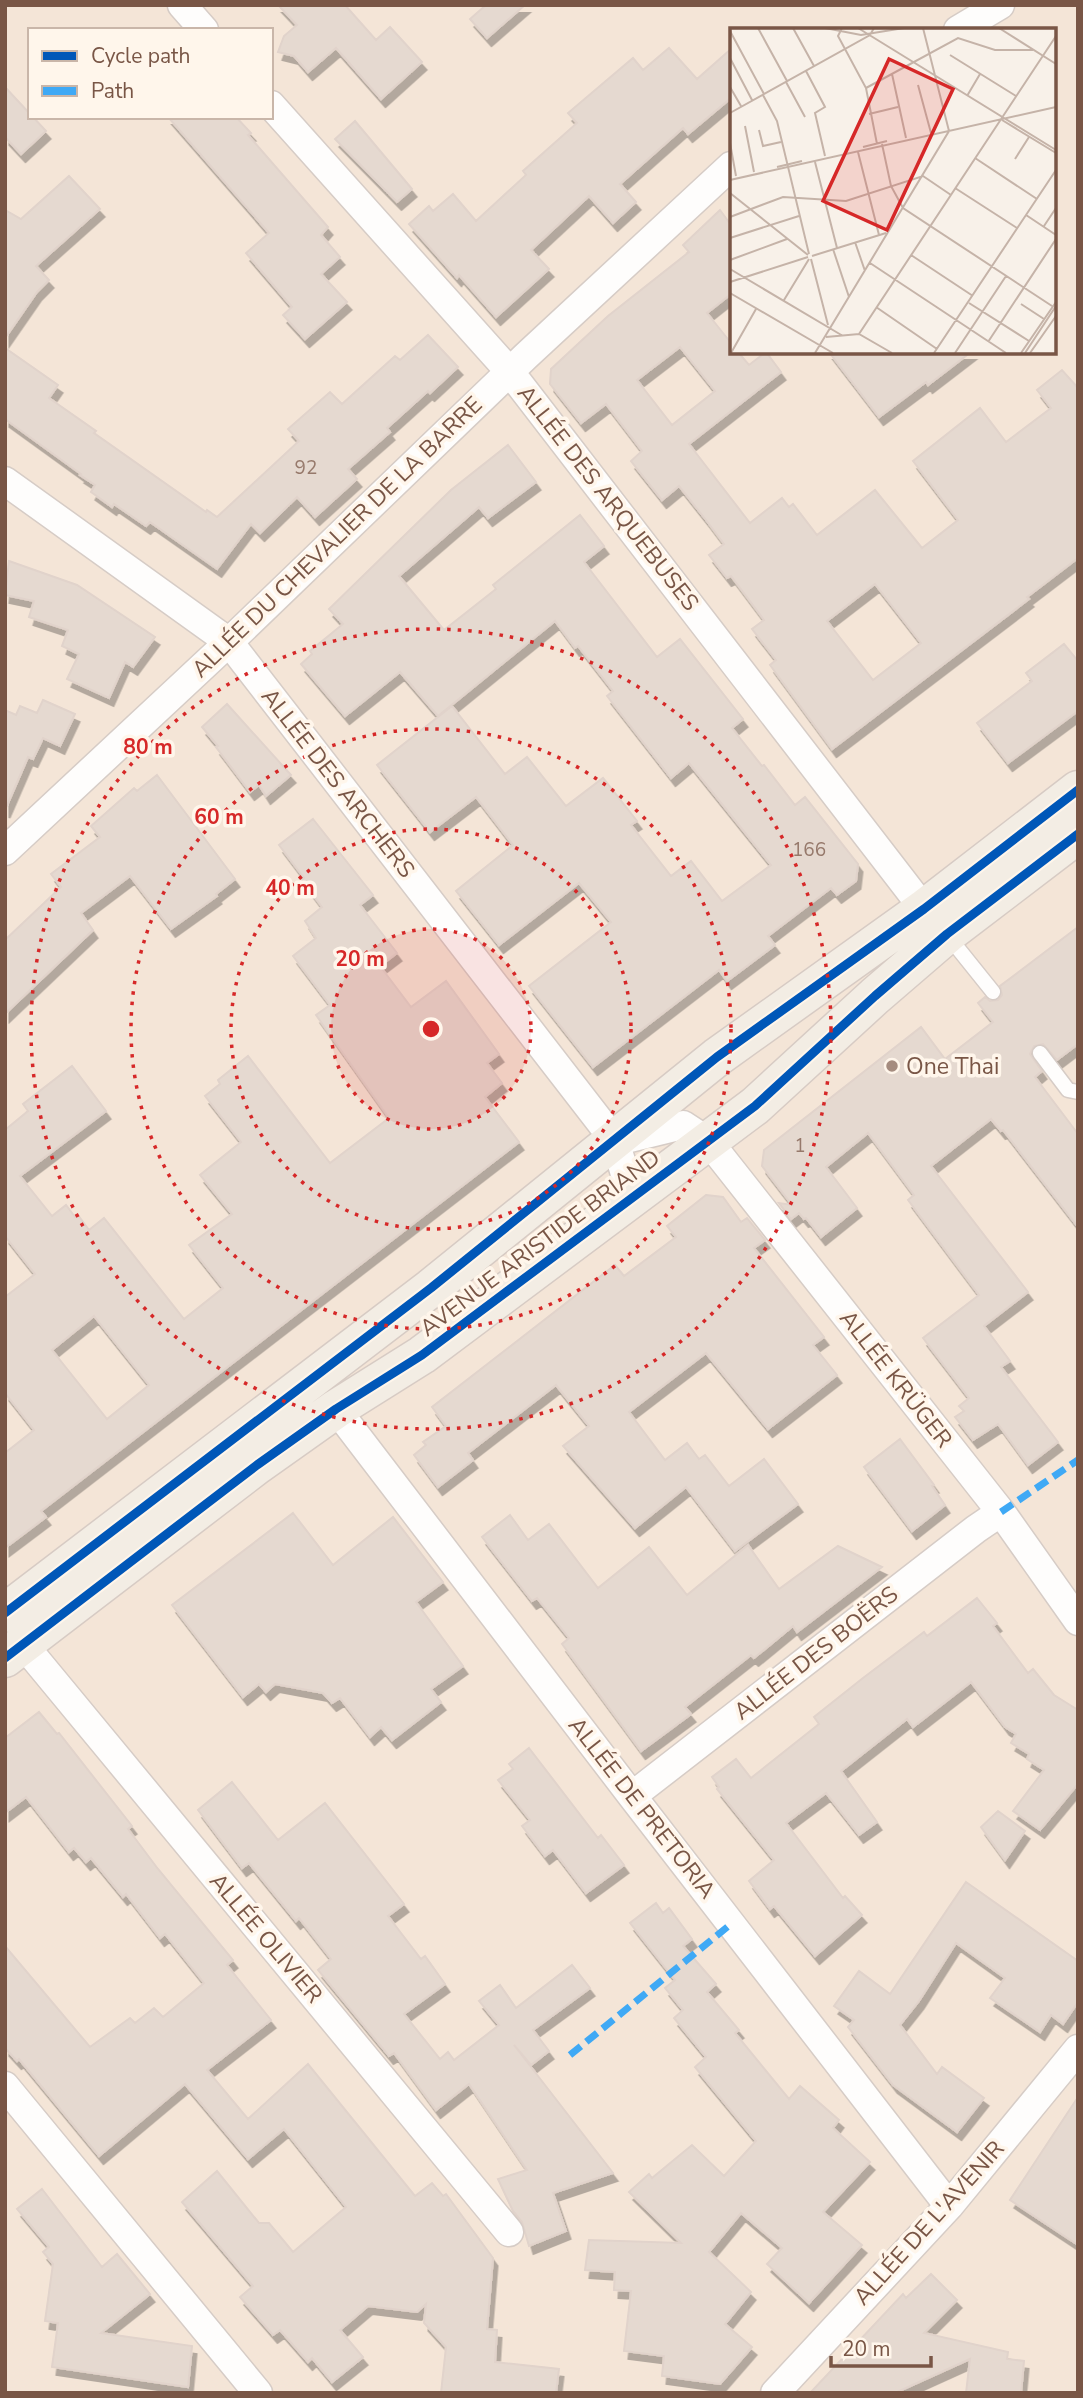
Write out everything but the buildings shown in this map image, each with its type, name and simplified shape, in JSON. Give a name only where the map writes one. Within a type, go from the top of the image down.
[{"type":"main road","name":"AVENUE ARISTIDE BRIAND","points":[[11,1638],[336,1409],[422,1355],[755,1106],[875,996],[935,922],[1078,790]]},
{"type":"main road","name":"AVENUE ARISTIDE BRIAND","points":[[11,1638],[430,1288],[717,1057],[1078,834]]},
{"type":"street","points":[[182,5],[202,28]]},
{"type":"street","points":[[961,28],[1000,5]]},
{"type":"street","name":"ALLÉE DES ARQUEBUSES","points":[[273,107],[510,372],[935,922]]},
{"type":"street","name":"ALLÉE DU CHEVALIER DE LA BARRE","points":[[5,851],[730,167]]},
{"type":"street","name":"ALLÉE DES ARCHERS","points":[[5,481],[229,642],[615,1141]]},
{"type":"street","points":[[629,1201],[625,1174],[615,1141],[683,1125],[709,1142]]},
{"type":"street","name":"ALLÉE KRÜGER","points":[[709,1142],[1001,1512],[1078,1621]]},
{"type":"street","name":"ALLÉE DE PRETORIA","points":[[336,1409],[949,2206]]},
{"type":"street","name":"ALLÉE DES BOËRS","points":[[632,1796],[1001,1512]]},
{"type":"street","name":"ALLÉE OLIVIER","points":[[11,1638],[509,2232]]},
{"type":"street","name":"ALLÉE DE L'AVENIR","points":[[775,2393],[949,2206],[1078,2049]]},
{"type":"street","points":[[5,2086],[258,2393]]},
{"type":"lane","points":[[935,922],[993,992]]},
{"type":"lane","points":[[1041,1053],[1073,1091],[1078,1102]]},
{"type":"shaded area","points":[[5,5],[1078,5],[1078,2393],[5,2393]]},
{"type":"marked path","points":[[1001,1512],[1078,1460]]},
{"type":"marked path","points":[[570,2055],[731,1924]]},
{"type":"cycle path","points":[[5,1613],[431,1288],[717,1057],[924,909],[1078,790]]},
{"type":"cycle path","points":[[5,1658],[257,1465],[336,1409],[422,1355],[755,1106],[947,934],[1078,834]]},
{"type":"place","name":"One Thai","points":[[892,1066]]}]
